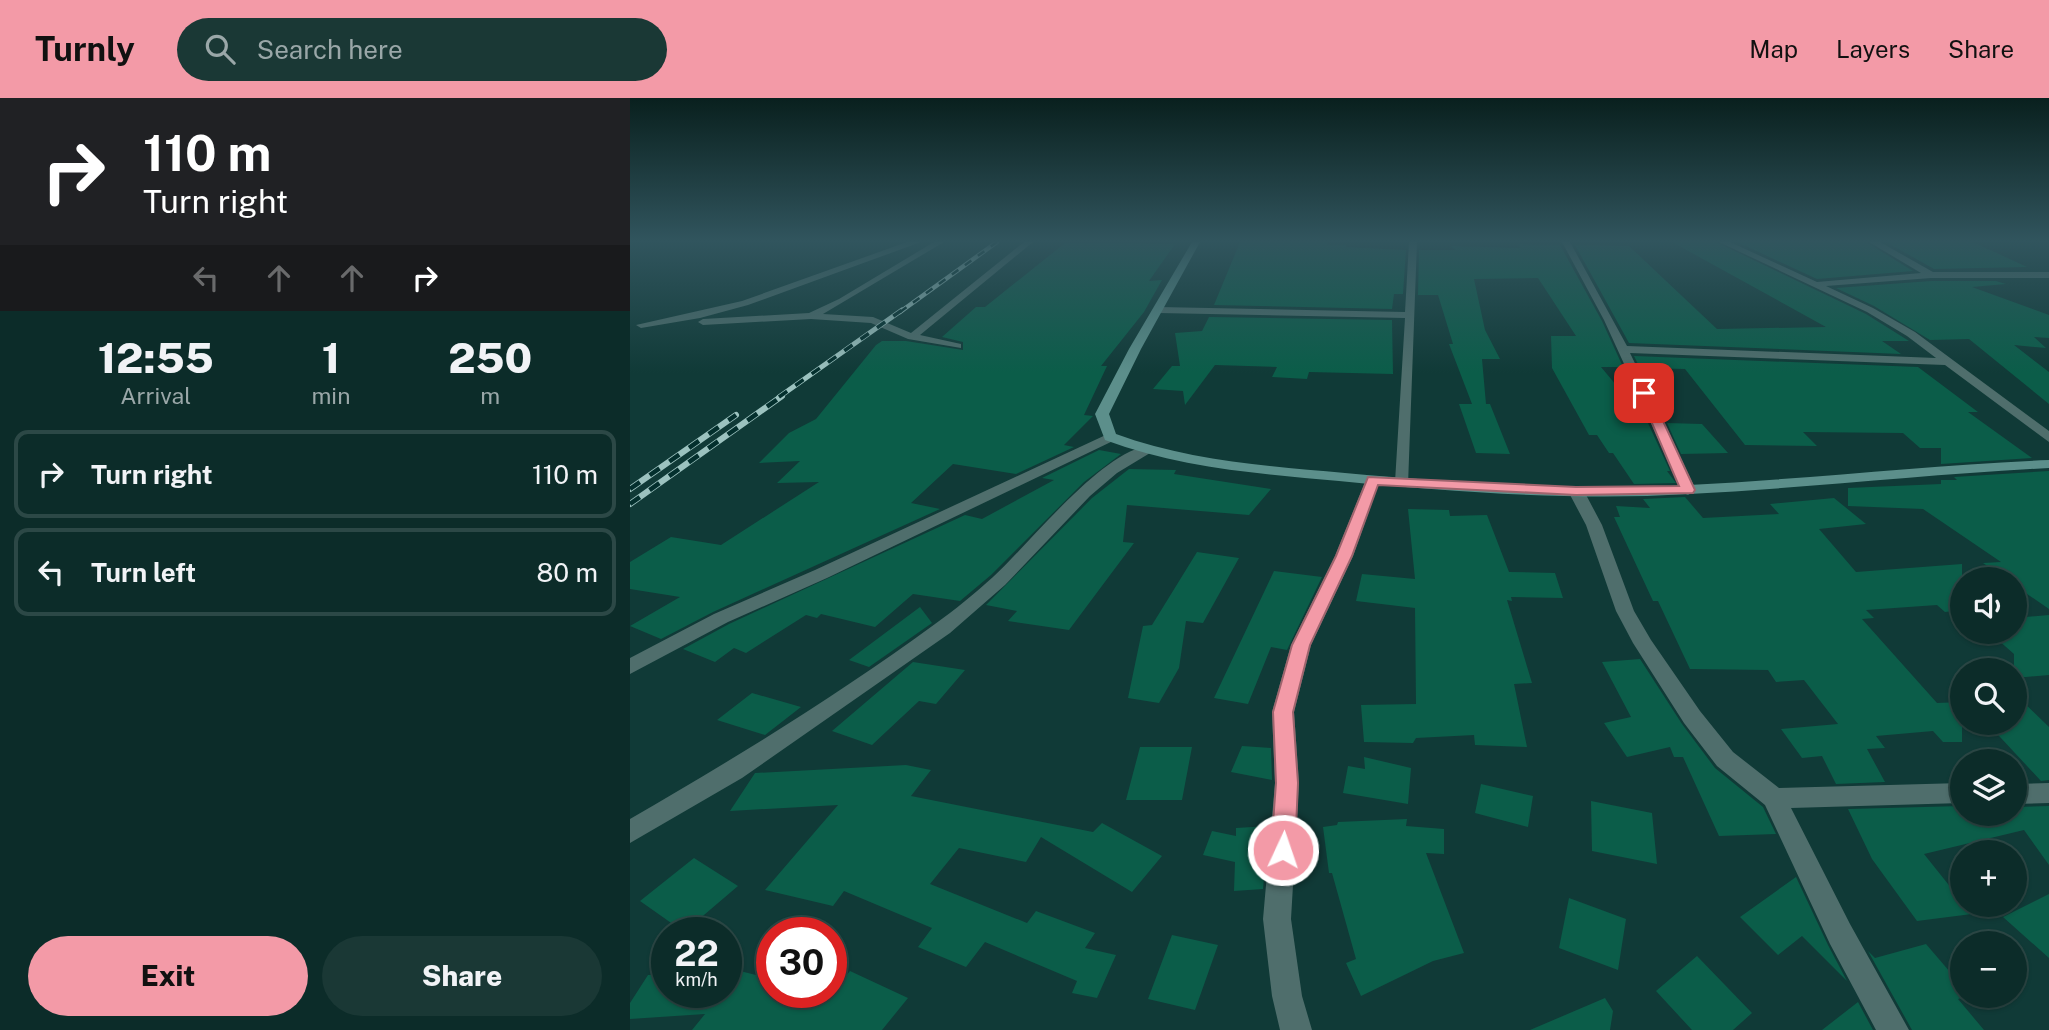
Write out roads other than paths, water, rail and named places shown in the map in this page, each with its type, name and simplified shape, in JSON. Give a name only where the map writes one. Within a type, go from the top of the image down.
[{"type":"street","points":[[635,325],[717,311],[790,285]]},
{"type":"street","points":[[811,316],[868,285]]},
{"type":"street","points":[[912,337],[975,285]]},
{"type":"street","points":[[1110,437],[1102,414],[1128,358],[1172,285]]},
{"type":"street","points":[[1403,482],[1411,285]]},
{"type":"street","points":[[1588,285],[1662,429],[1688,490]]},
{"type":"street","points":[[1819,285],[1870,310],[1951,362],[2049,438]]},
{"type":"street","points":[[1159,310],[1410,315]]},
{"type":"street","points":[[635,325],[811,316],[873,320],[912,337],[957,346]]},
{"type":"street","points":[[1621,349],[1951,362]]},
{"type":"street","points":[[630,667],[721,618],[821,574],[1110,437],[1145,450],[1252,469],[1373,480],[1576,491],[1688,490],[1910,471],[2049,464]]},
{"type":"street","points":[[630,832],[734,771],[943,628],[999,582],[1112,470],[1145,450]]},
{"type":"street","points":[[1296,1030],[1287,996],[1277,919],[1287,783],[1283,712],[1301,645],[1344,556],[1373,480]]},
{"type":"street","points":[[1576,491],[1594,525],[1625,611],[1669,684],[1725,759],[1774,798],[1840,934],[1893,1030]]},
{"type":"street","points":[[1774,798],[1950,793]]},
{"type":"street","points":[[2027,794],[2049,793]]},
{"type":"railway","points":[[900,312],[937,285]]},
{"type":"railway","points":[[779,397],[902,310]]},
{"type":"railway","points":[[630,504],[782,396]]},
{"type":"railway","points":[[630,489],[736,415]]}]
